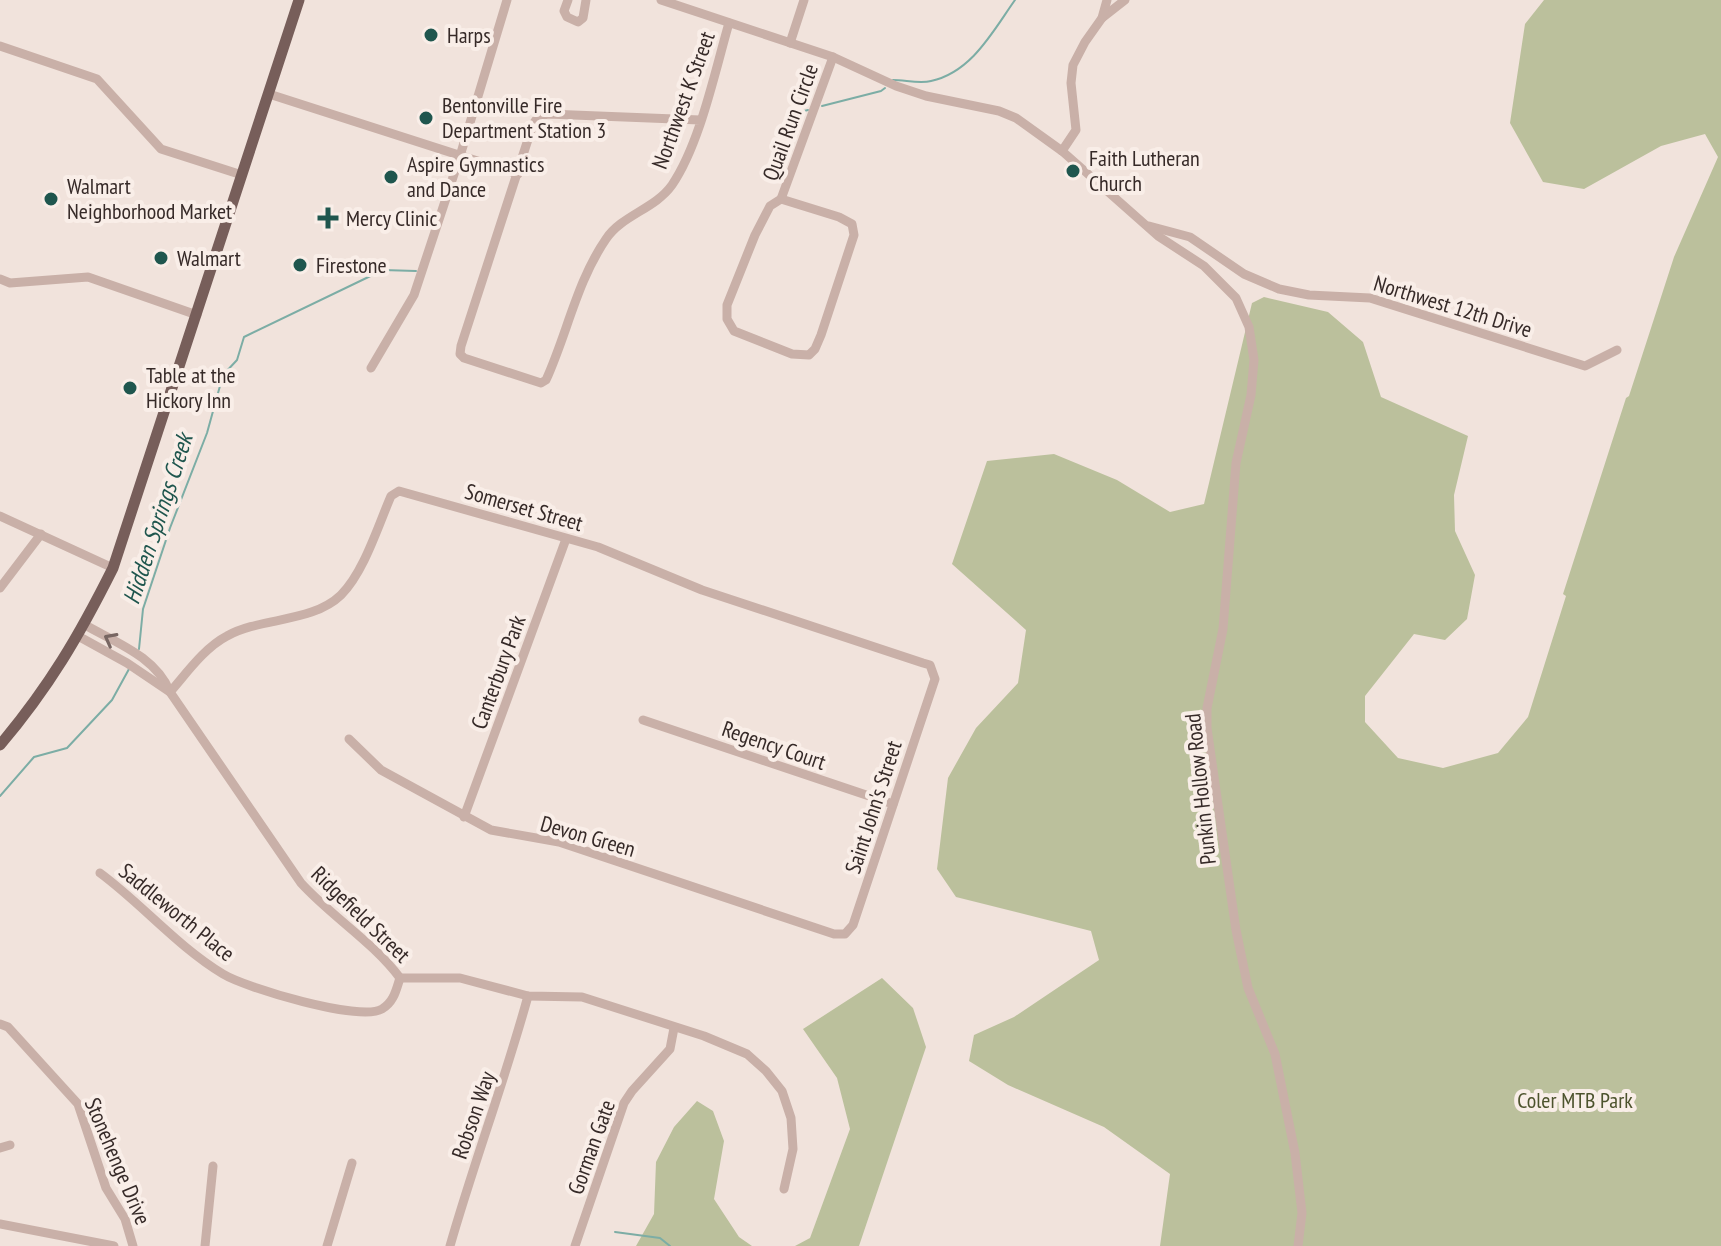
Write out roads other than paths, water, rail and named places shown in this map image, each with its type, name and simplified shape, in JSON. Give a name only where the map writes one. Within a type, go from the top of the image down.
[{"type":"main road","points":[[0,745],[32,707],[82,631],[113,568],[299,0]]},
{"type":"street","points":[[371,368],[414,295],[507,0]]},
{"type":"street","points":[[568,0],[564,11],[567,17],[578,22],[583,18],[586,0]]},
{"type":"street","name":"Punkin Hollow Road","points":[[661,0],[833,57],[926,96],[999,111],[1016,118],[1062,151],[1146,225],[1222,282],[1243,312],[1254,360],[1251,395],[1236,463],[1223,629],[1207,708],[1207,728],[1236,930],[1248,988],[1275,1054],[1282,1081],[1300,1179],[1302,1213],[1298,1246]]},
{"type":"street","points":[[790,43],[804,0]]},
{"type":"street","points":[[1102,18],[1107,0]]},
{"type":"street","points":[[1062,151],[1076,130],[1071,83],[1073,65],[1102,18],[1125,0]]},
{"type":"street","name":"Northwest K Street","points":[[518,174],[460,354],[464,358],[541,383],[549,373],[592,262],[607,236],[661,197],[672,184],[700,120],[729,23]]},
{"type":"street","points":[[0,46],[97,79],[161,149],[242,175]]},
{"type":"street","name":"Quail Run Circle","points":[[781,199],[839,217],[852,224],[854,235],[826,321],[815,349],[809,355],[792,354],[734,331],[727,319],[727,305],[755,235],[770,206],[781,199],[833,57]]},
{"type":"street","points":[[269,94],[518,174],[533,124],[538,117],[548,114],[700,120]]},
{"type":"street","name":"Northwest 12th Drive","points":[[1146,225],[1190,237],[1244,274],[1279,289],[1309,295],[1370,298],[1585,366],[1617,350]]},
{"type":"street","points":[[0,279],[10,283],[88,277],[197,315]]},
{"type":"street","name":"Somerset Street","points":[[170,692],[225,636],[309,612],[337,598],[356,574],[394,493],[411,493],[598,547],[702,590],[930,665],[935,679]]},
{"type":"street","points":[[0,516],[113,568]]},
{"type":"street","points":[[0,588],[41,534]]},
{"type":"street","name":"Canterbury Park","points":[[464,817],[566,539]]},
{"type":"street","name":"Ridgefield Street","points":[[82,631],[170,692]]},
{"type":"street","name":"Ridgefield Street","points":[[82,631],[134,652],[164,678],[170,692],[301,883],[384,957],[400,978],[460,978],[528,996],[582,997],[719,1041],[747,1054],[782,1091],[791,1118],[793,1149],[784,1189]]},
{"type":"street","name":"Saint John's Street","points":[[834,934],[845,934],[853,925],[935,679]]},
{"type":"street","name":"Regency Court","points":[[643,720],[893,804]]},
{"type":"street","name":"Devon Green","points":[[349,739],[381,770],[491,830],[559,842],[834,934]]},
{"type":"street","name":"Saddleworth Place","points":[[100,873],[221,973],[240,983],[349,1011],[370,1013],[383,1009],[394,997],[400,978]]},
{"type":"street","name":"Robson Way","points":[[450,1246],[528,996]]},
{"type":"street","name":"Stonehenge Drive","points":[[0,1024],[8,1027],[78,1104],[106,1188],[125,1219],[133,1246]]},
{"type":"street","name":"Gorman Gate","points":[[575,1246],[624,1103],[670,1049],[674,1028]]},
{"type":"street","points":[[327,1246],[352,1163]]},
{"type":"street","points":[[205,1246],[213,1166]]},
{"type":"street","points":[[0,1224],[114,1246]]},
{"type":"waterway","points":[[893,80],[927,82],[958,69],[990,37],[1015,0]]},
{"type":"waterway","points":[[822,106],[885,88]]},
{"type":"waterway","points":[[796,113],[808,110]]},
{"type":"waterway","name":"Hidden Springs Creek","points":[[139,649],[143,609],[170,528],[207,433],[223,375],[237,360],[244,337],[383,270],[416,271]]},
{"type":"waterway","name":"Hidden Springs Creek","points":[[0,796],[34,757],[67,748],[112,700],[129,669]]},
{"type":"waterway","points":[[615,1232],[660,1238],[670,1246]]},
{"type":"place","name":"Harps","points":[[431,35]]},
{"type":"place","name":"Bentonville Fire Department Station 3","points":[[426,118]]},
{"type":"place","name":"Faith Lutheran Church","points":[[1073,171]]},
{"type":"place","name":"Aspire Gymnastics and Dance","points":[[391,177]]},
{"type":"place","name":"Walmart Neighborhood Market","points":[[51,199]]},
{"type":"place","name":"Mercy Clinic","points":[[328,218]]},
{"type":"place","name":"Walmart","points":[[161,258]]},
{"type":"place","name":"Firestone","points":[[300,265]]},
{"type":"place","name":"Table at the Hickory Inn","points":[[130,388]]},
{"type":"park label","name":"Coler MTB Park","points":[[1575,1100]]}]
